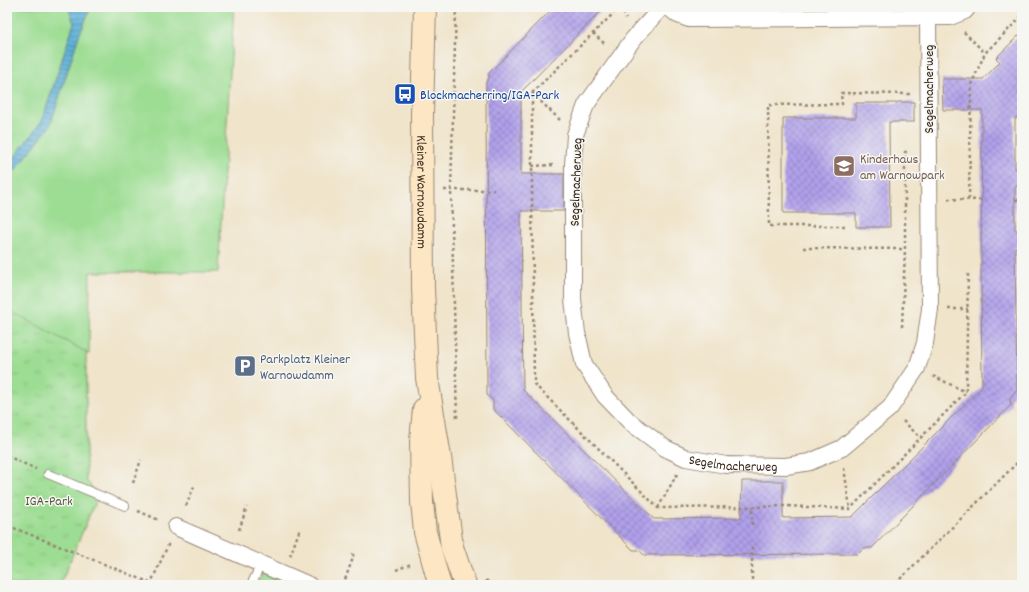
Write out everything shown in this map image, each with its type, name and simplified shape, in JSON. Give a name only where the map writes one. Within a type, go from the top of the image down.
[{"type":"street","name":"Kleiner Warnowdamm","points":[[425,7],[422,114],[423,288],[427,378],[440,457],[452,547],[466,585]]},
{"type":"street","name":"Segelmacherweg","points":[[662,7],[634,38],[586,105],[575,135],[573,165],[573,300],[577,333],[584,364],[605,396],[630,422],[665,448],[686,458],[726,465],[786,466],[810,462],[842,448],[890,408],[917,368],[926,343],[930,309],[928,17]]},
{"type":"street","points":[[668,7],[678,15],[689,19],[950,17],[964,11],[968,7]]},
{"type":"street","name":"Kleiner Warnowdamm","points":[[427,378],[421,440],[422,502],[425,532],[440,585]]},
{"type":"street","points":[[176,527],[309,585]]},
{"type":"lane","points":[[48,474],[125,506]]},
{"type":"lane","points":[[251,585],[261,564]]},
{"type":"path","points":[[456,7],[451,190],[458,405],[457,420]]},
{"type":"path","points":[[969,199],[971,85],[985,53],[1022,16]]},
{"type":"path","points":[[950,17],[985,53]]},
{"type":"path","points":[[593,33],[603,42]]},
{"type":"path","points":[[532,93],[575,135]]},
{"type":"path","points":[[845,226],[769,226],[768,105],[842,104],[841,94],[929,95]]},
{"type":"path","points":[[902,327],[905,249],[905,152],[928,152]]},
{"type":"path","points":[[532,166],[573,165]]},
{"type":"path","points":[[451,190],[494,190]]},
{"type":"path","points":[[929,200],[981,200]]},
{"type":"path","points":[[1015,200],[1022,200]]},
{"type":"path","points":[[803,248],[905,249]]},
{"type":"path","points":[[752,525],[752,508],[786,506],[850,509],[966,392],[968,272]]},
{"type":"path","points":[[917,368],[966,392]]},
{"type":"path","points":[[890,408],[921,438]]},
{"type":"path","points":[[842,448],[850,509]]},
{"type":"path","points":[[7,456],[48,474]]},
{"type":"path","points":[[658,508],[686,458]]},
{"type":"path","points":[[758,585],[896,584],[1022,458]]},
{"type":"path","points":[[134,483],[141,460]]},
{"type":"path","points":[[186,506],[195,484]]},
{"type":"path","points":[[125,506],[176,527],[151,584]]},
{"type":"path","points":[[239,530],[247,506]]},
{"type":"path","points":[[14,528],[156,585]]},
{"type":"path","points":[[284,573],[300,530]]},
{"type":"path","points":[[752,547],[752,585]]},
{"type":"path","points":[[343,585],[353,558],[353,551]]},
{"type":"path","points":[[491,585],[534,585]]},
{"type":"green space","points":[[7,7],[68,7],[74,23],[42,121],[7,167]]},
{"type":"green space","points":[[91,7],[234,7],[218,272],[90,272],[89,354],[75,353],[7,449],[7,183],[13,173],[50,126],[78,38]]},
{"type":"green space","name":"IGA-Park","points":[[7,309],[86,352],[86,480],[98,495],[60,585],[7,585]]},
{"type":"green space","points":[[262,573],[291,585],[257,585]]},
{"type":"green space","points":[[846,583],[897,585],[758,585]]},
{"type":"water","points":[[68,7],[91,7],[78,38],[50,126],[13,173],[7,183],[7,167],[42,121],[74,23]]},
{"type":"building","points":[[554,7],[605,7],[521,92],[521,174],[564,174],[564,211],[521,211],[523,390],[654,519],[741,518],[742,481],[783,481],[783,518],[852,517],[982,387],[982,110],[943,110],[942,79],[983,79],[1000,62],[996,58],[1022,32],[1022,118],[1015,118],[1015,169],[1022,169],[1022,186],[1015,186],[1015,230],[1022,230],[1022,247],[1015,247],[1017,390],[1010,399],[1011,405],[872,548],[864,548],[858,554],[644,555],[639,550],[633,550],[493,409],[493,401],[487,395],[486,82],[489,78],[489,73]]},
{"type":"building","name":"Kinderhaus am Warnowpark","points":[[914,102],[914,122],[889,122],[890,227],[856,227],[856,213],[783,213],[783,118],[856,118],[856,103]]},
{"type":"place","name":"Blockmacherring/IGA-Park","points":[[405,94]]},
{"type":"place","name":"Kinderhaus am Warnowpark","points":[[844,166]]},
{"type":"place","name":"Parkplatz Kleiner Warnowdamm","points":[[245,366]]}]
